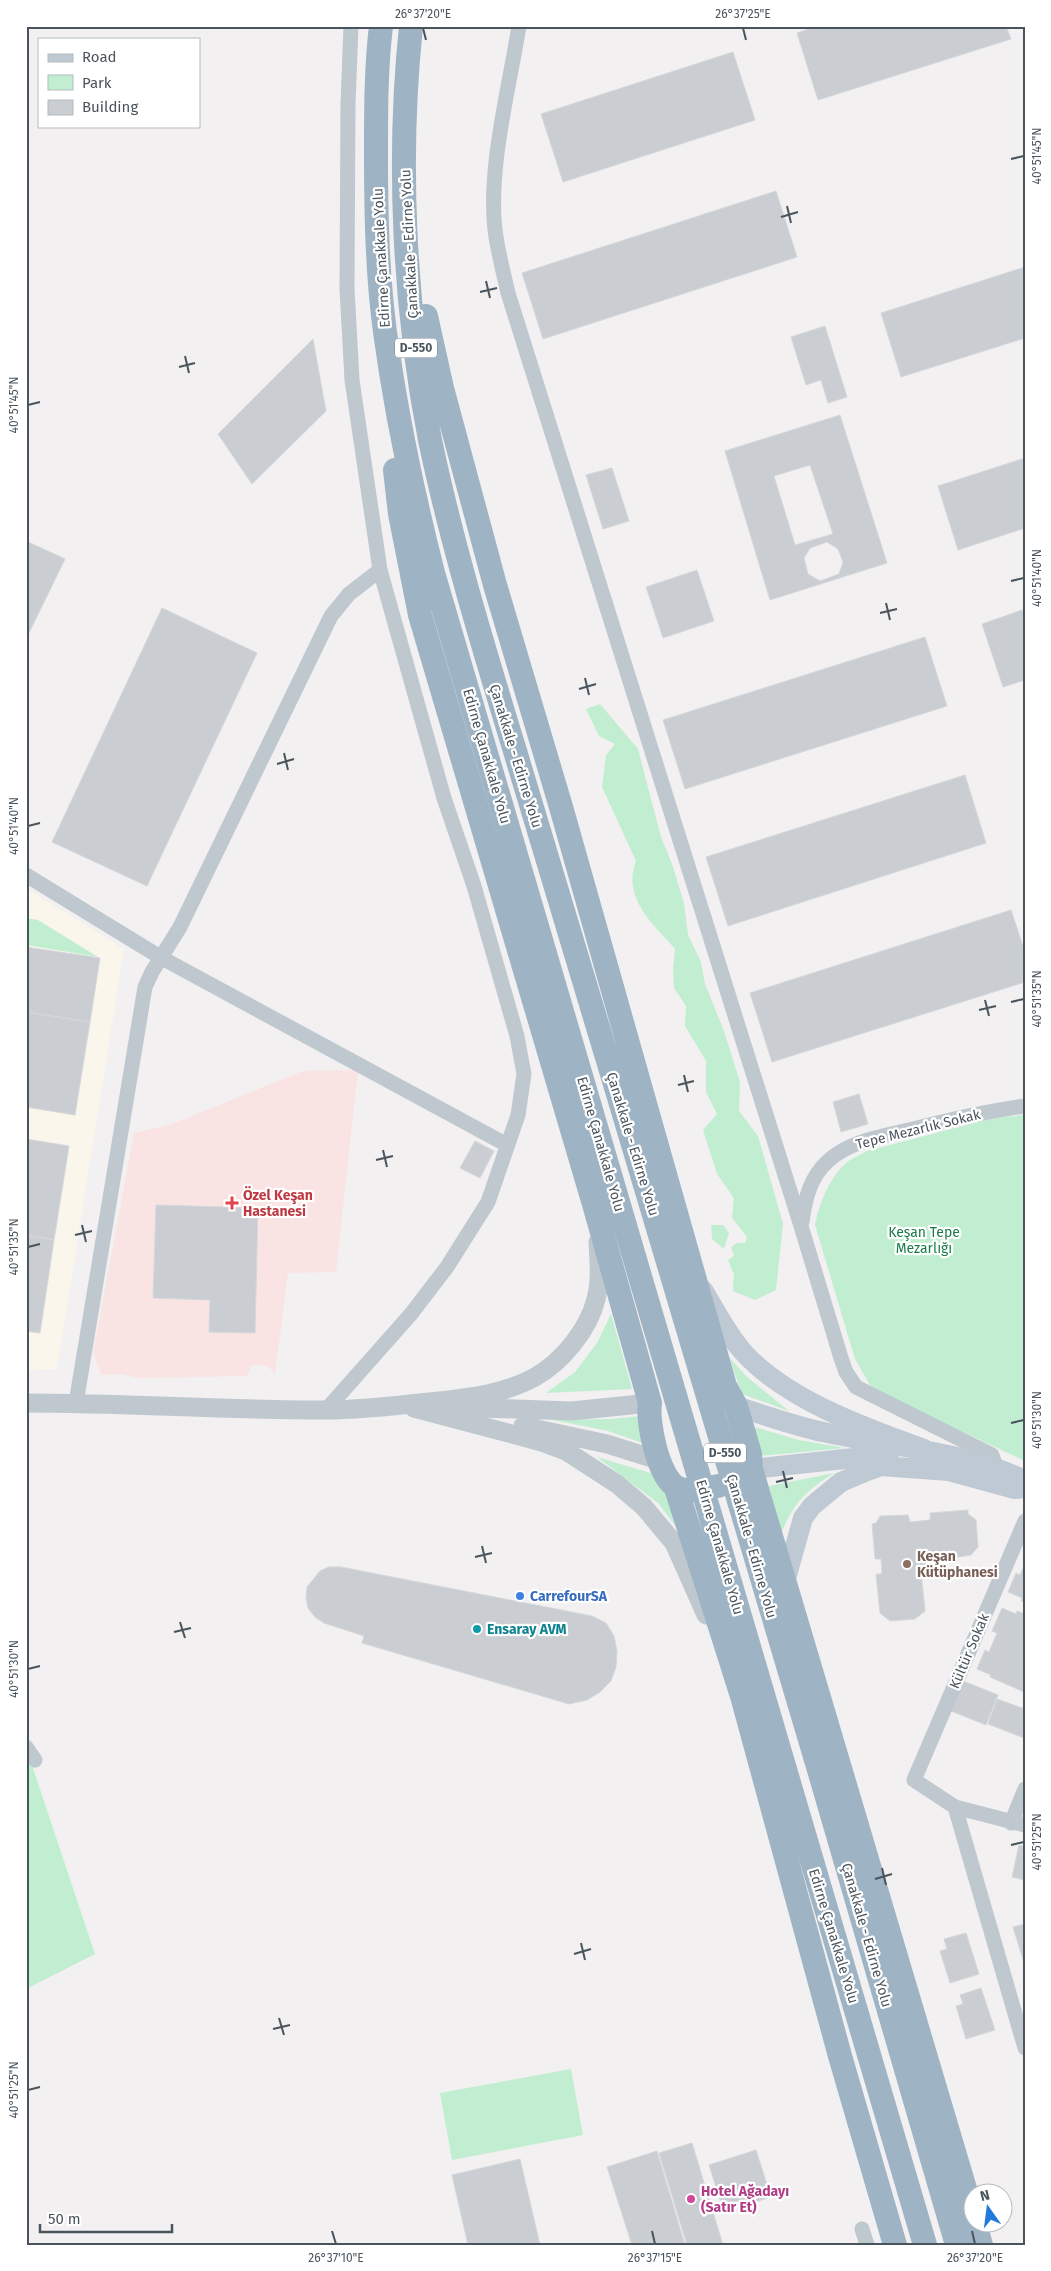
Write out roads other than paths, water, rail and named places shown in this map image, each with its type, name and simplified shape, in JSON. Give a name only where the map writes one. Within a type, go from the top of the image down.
[{"type":"highway","name":"Edirne Çanakkale Yolu","points":[[381,26],[376,106],[376,207],[385,331],[418,511],[462,672],[925,2245]]},
{"type":"highway","name":"Çanakkale - Edirne Yolu","points":[[411,26],[406,110],[405,207],[408,276],[414,332],[430,439],[446,508],[488,663],[723,1444],[957,2245]]},
{"type":"highway","points":[[405,207],[420,293],[442,388],[496,585],[561,807],[691,1269],[750,1454],[751,1469],[964,2184]]},
{"type":"highway","points":[[385,331],[386,397],[400,514],[420,615],[594,1204],[650,1403],[648,1414],[652,1434],[670,1482],[676,1488],[742,1696],[838,2047],[895,2245]]},
{"type":"highway","points":[[650,1403],[667,1390],[678,1385],[713,1380],[731,1396]]},
{"type":"highway","points":[[676,1488],[696,1490],[730,1484],[751,1469]]},
{"type":"main road","points":[[691,1269],[720,1319],[745,1354],[790,1392],[880,1433],[924,1449]]},
{"type":"main road","points":[[731,1396],[829,1434],[924,1449],[996,1467],[1025,1480]]},
{"type":"main road","points":[[751,1469],[863,1457],[911,1467]]},
{"type":"main road","points":[[785,1582],[803,1518],[819,1498],[841,1482],[867,1471],[881,1466],[949,1471],[1015,1489],[1025,1488]]},
{"type":"street","points":[[326,1410],[411,1314],[447,1267],[488,1202],[518,1115],[524,1074],[517,1036],[474,886],[444,798],[380,570],[352,380],[346,289],[348,104],[351,26]]},
{"type":"street","points":[[519,26],[502,124],[494,198],[496,236],[508,293],[841,1358],[846,1372],[856,1387],[992,1455],[996,1467]]},
{"type":"street","points":[[76,1403],[145,987],[160,957],[180,926],[331,616],[349,594],[380,570]]},
{"type":"street","points":[[26,875],[160,957],[507,1145]]},
{"type":"street","name":"Tepe Mezarlık Sokak","points":[[801,1226],[804,1204],[813,1179],[828,1161],[850,1146],[981,1112],[1025,1106]]},
{"type":"street","points":[[26,1403],[326,1410],[403,1405],[460,1398],[516,1387],[537,1376],[560,1358],[576,1340],[596,1299],[599,1270],[594,1204]]},
{"type":"street","points":[[403,1405],[572,1411],[650,1403]]},
{"type":"street","points":[[403,1405],[574,1435],[661,1461]]},
{"type":"street","points":[[403,1405],[542,1442],[566,1451],[610,1479],[644,1507],[663,1527],[681,1556],[742,1696]]},
{"type":"street","name":"Kültür Sokak","points":[[955,1807],[914,1780],[1025,1521]]},
{"type":"street","points":[[26,1747],[35,1760]]},
{"type":"street","points":[[955,1807],[1018,1824],[1025,1789]]},
{"type":"street","points":[[955,1807],[1025,2048]]},
{"type":"street","points":[[862,2229],[867,2245]]},
{"type":"place","name":"Özel Keşan Hastanesi","points":[[232,1203]]},
{"type":"place","name":"Keşan Kütüphanesi","points":[[907,1564]]},
{"type":"place","name":"CarrefourSA","points":[[520,1596]]},
{"type":"place","name":"Ensaray AVM","points":[[477,1629]]},
{"type":"place","name":"Hotel Ağadayı (Satır Et)","points":[[691,2199]]},
{"type":"park label","name":"Keşan Tepe Mezarlığı","points":[[924,1240]]}]
